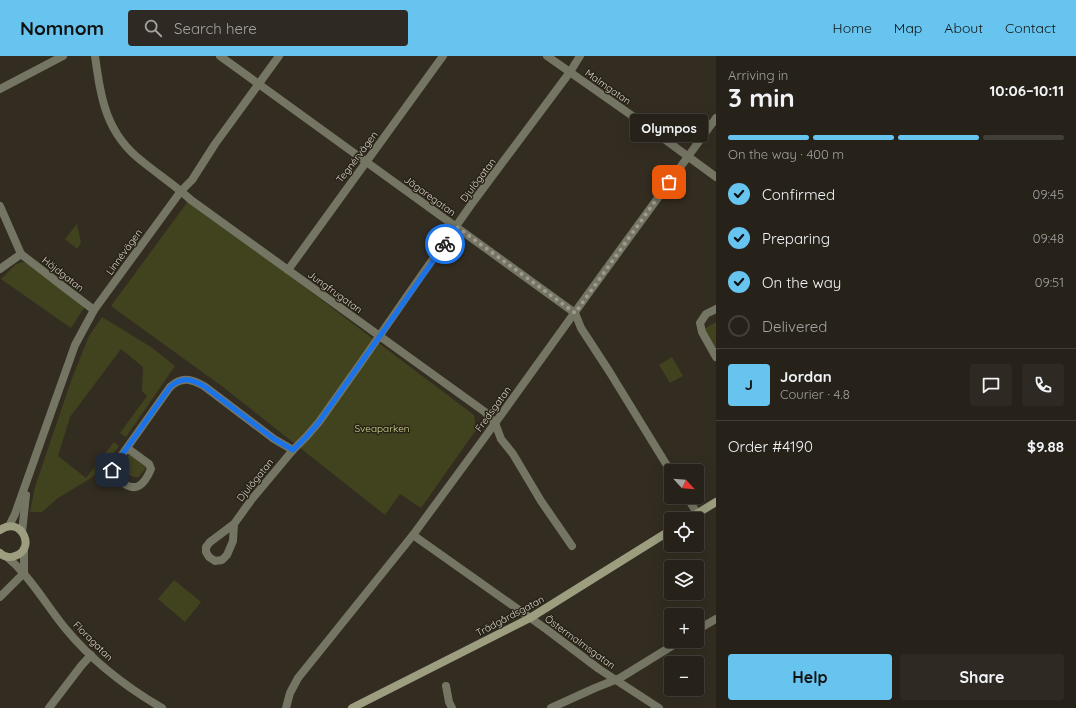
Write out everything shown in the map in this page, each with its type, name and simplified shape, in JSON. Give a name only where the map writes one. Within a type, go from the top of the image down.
[{"type":"street","points":[[0,89],[63,56]]},
{"type":"street","name":"Jungfrugatan","points":[[95,56],[99,88],[104,106],[111,124],[123,143],[143,162],[191,200],[484,412],[495,423],[501,438],[513,454],[541,501],[572,546]]},
{"type":"street","name":"Jägaregatan","points":[[220,56],[575,313],[581,328],[666,464]]},
{"type":"street","name":"Linnévägen","points":[[9,526],[27,482],[75,345],[94,310],[181,191],[192,180],[215,144],[278,56]]},
{"type":"street","name":"Tegnérvägen","points":[[288,270],[443,56]]},
{"type":"street","name":"Malmgatan","points":[[547,56],[716,177]]},
{"type":"street","name":"Djulögatan","points":[[234,524],[233,541],[227,555],[222,560],[215,561],[206,552],[206,547],[210,542],[234,524],[252,499],[293,450],[319,422],[474,202],[570,72],[580,56]]},
{"type":"street","name":"Fredsgatan","points":[[286,708],[290,693],[298,678],[413,535],[716,118]]},
{"type":"street","name":"Höjdgatan","points":[[0,206],[21,254],[94,310]]},
{"type":"street","points":[[0,269],[21,254]]},
{"type":"street","points":[[716,309],[706,314],[700,323],[702,332],[716,357]]},
{"type":"street","points":[[127,448],[149,464],[151,470],[140,485],[132,488],[127,486],[114,475],[112,470],[114,466],[170,387],[175,382],[189,380],[204,386],[274,439],[293,450]]},
{"type":"street","name":"Linnévägen","points":[[22,532],[27,482]]},
{"type":"street","points":[[700,512],[716,502]]},
{"type":"street","points":[[0,530],[9,526],[16,527],[22,532],[25,538],[24,573],[0,597]]},
{"type":"street","name":"Trädgårdsgatan","points":[[352,708],[530,618],[664,534]]},
{"type":"street","name":"Östermalmsgatan","points":[[413,535],[546,629],[599,669],[658,708]]},
{"type":"street","points":[[2,555],[12,557],[16,556],[24,549]]},
{"type":"street","name":"Floragatan","points":[[2,555],[24,573],[64,627],[91,655],[113,675],[162,708]]},
{"type":"street","points":[[704,626],[716,619]]},
{"type":"street","points":[[551,708],[615,680],[668,648]]},
{"type":"street","points":[[49,708],[91,655]]},
{"type":"street","points":[[446,686],[449,702],[452,708]]},
{"type":"green space","name":"Sveaparken","points":[[189,200],[474,415],[476,430],[421,508],[400,494],[385,515],[223,387],[111,306]]},
{"type":"green space","points":[[77,224],[81,243],[77,249],[65,239]]},
{"type":"green space","points":[[22,262],[26,263],[84,306],[71,328],[1,279],[15,265]]},
{"type":"green space","points":[[102,317],[151,347],[175,366],[126,437],[120,433],[147,396],[142,391],[143,367],[121,349],[70,417],[58,456],[86,478],[114,442],[119,446],[103,468],[91,478],[58,498],[42,512],[30,512],[35,487],[71,381],[89,336]]},
{"type":"green space","points":[[716,322],[716,350],[704,329]]},
{"type":"green space","points":[[672,357],[683,376],[670,383],[659,365]]},
{"type":"green space","points":[[129,455],[133,455],[145,464],[146,468],[139,477],[129,475],[121,468],[122,464]]},
{"type":"green space","points":[[174,580],[201,602],[185,622],[158,599]]},
{"type":"way so far","points":[[445,244],[457,227],[575,313],[669,182]]},
{"type":"place","name":"Olympos","points":[[669,182]]},
{"type":"route","points":[[112,470],[170,387],[175,382],[181,380],[189,380],[204,386],[274,439],[293,450],[319,422],[445,244]]}]
